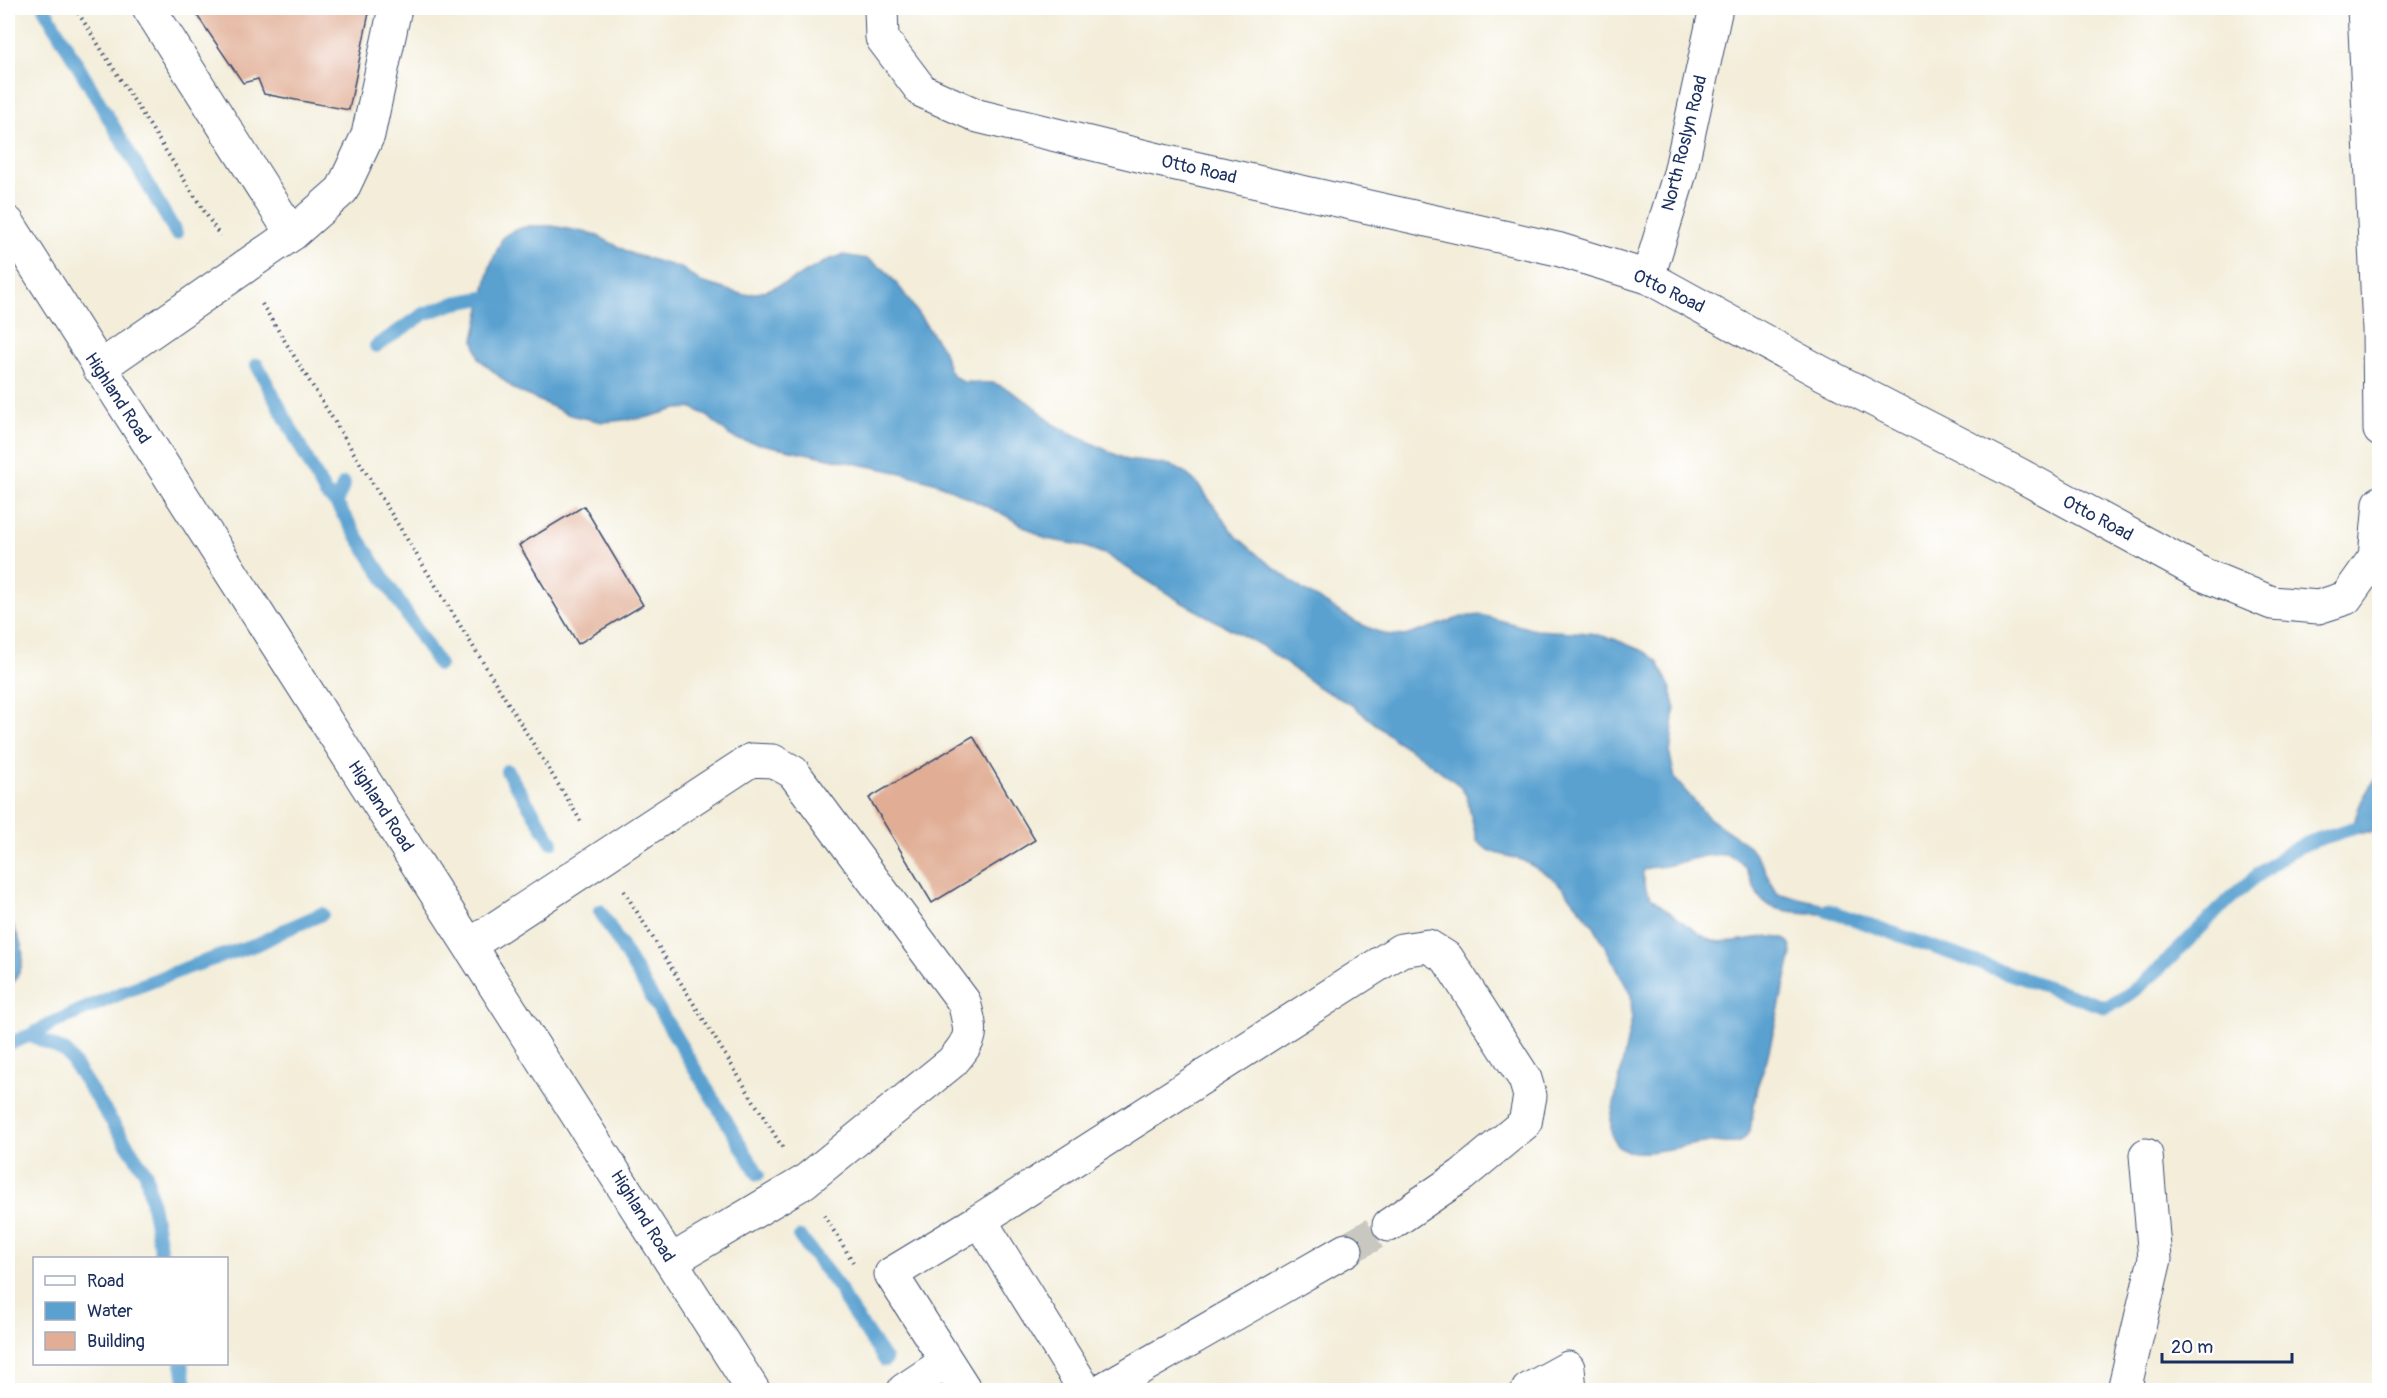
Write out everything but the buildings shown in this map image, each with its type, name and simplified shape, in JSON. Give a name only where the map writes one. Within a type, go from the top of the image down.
[{"type":"main road","points":[[148,8],[292,234]]},
{"type":"main road","points":[[99,368],[292,234],[342,190],[368,135],[395,8]]},
{"type":"main road","name":"North Roslyn Road","points":[[1648,277],[1680,173],[1716,8]]},
{"type":"main road","points":[[2364,8],[2379,328],[2379,430]]},
{"type":"main road","name":"Otto Road","points":[[881,23],[922,91],[978,116],[1163,161],[1557,249],[1648,277],[1812,367],[2204,575],[2272,603],[2318,607],[2346,598],[2375,557],[2379,503]]},
{"type":"main road","name":"Highland Road","points":[[8,223],[753,1390]]},
{"type":"main road","points":[[470,945],[605,859],[752,760],[773,760],[793,772],[964,1002],[970,1026],[968,1043],[952,1062],[804,1182],[671,1261]]},
{"type":"main road","points":[[965,1390],[891,1274],[980,1220],[1401,950],[1428,946],[1447,958],[1525,1079],[1530,1096],[1525,1123],[1462,1175],[1389,1225]]},
{"type":"main road","points":[[2124,1390],[2155,1259],[2145,1155]]},
{"type":"main road","points":[[980,1220],[1085,1390]]},
{"type":"main road","points":[[1102,1390],[1346,1250]]},
{"type":"main road","points":[[904,1390],[946,1362]]},
{"type":"main road","points":[[1528,1390],[1568,1368],[1570,1390]]},
{"type":"path","points":[[75,8],[241,270],[858,1270]]},
{"type":"water","points":[[529,226],[552,226],[594,234],[632,254],[681,268],[701,282],[744,295],[762,292],[790,281],[828,260],[843,255],[867,259],[885,270],[901,289],[944,351],[949,370],[955,377],[963,382],[994,383],[1007,389],[1033,405],[1054,425],[1127,460],[1170,465],[1184,472],[1198,484],[1234,534],[1259,556],[1303,590],[1356,622],[1383,634],[1405,636],[1462,617],[1481,615],[1535,630],[1590,633],[1614,639],[1645,652],[1657,661],[1671,689],[1675,706],[1670,755],[1675,779],[1708,817],[1749,846],[1761,862],[1776,893],[1820,903],[1827,908],[1820,914],[1788,911],[1770,906],[1758,895],[1746,869],[1730,856],[1710,855],[1643,870],[1644,883],[1650,896],[1708,939],[1730,942],[1771,937],[1787,941],[1790,945],[1792,953],[1767,1059],[1757,1087],[1750,1131],[1736,1143],[1702,1143],[1651,1152],[1628,1151],[1620,1148],[1614,1141],[1611,1118],[1632,1018],[1631,995],[1594,926],[1565,890],[1550,876],[1522,860],[1489,851],[1477,841],[1466,795],[1459,785],[1395,740],[1352,705],[1318,687],[1264,647],[1181,602],[1107,555],[1080,545],[1046,539],[1003,514],[937,483],[902,473],[736,439],[706,415],[693,408],[676,409],[645,418],[603,422],[570,415],[514,389],[479,359],[474,340],[490,266],[503,237],[514,230]]},
{"type":"water","points":[[2379,774],[2379,827],[2371,833],[2353,833],[2356,815],[2362,801]]},
{"type":"water","points":[[8,916],[23,954],[20,971],[8,990]]},
{"type":"waterway","points":[[44,8],[176,233]]},
{"type":"waterway","points":[[376,346],[424,314],[455,303],[483,298]]},
{"type":"waterway","points":[[257,365],[325,493],[336,503],[439,665]]},
{"type":"waterway","points":[[336,503],[344,484]]},
{"type":"waterway","points":[[507,771],[552,842]]},
{"type":"waterway","points":[[1827,910],[2105,1007],[2118,1001],[2149,978],[2228,900],[2270,865],[2307,843],[2354,828]]},
{"type":"waterway","points":[[600,911],[758,1174]]},
{"type":"waterway","points":[[8,1044],[126,991],[260,943],[322,914]]},
{"type":"waterway","points":[[31,1035],[66,1052],[146,1173],[162,1257]]},
{"type":"waterway","points":[[800,1237],[840,1289],[844,1299],[885,1360]]},
{"type":"waterway","points":[[182,1365],[187,1390]]},
{"type":"tunnel","points":[[1346,1250],[1389,1225]]}]
